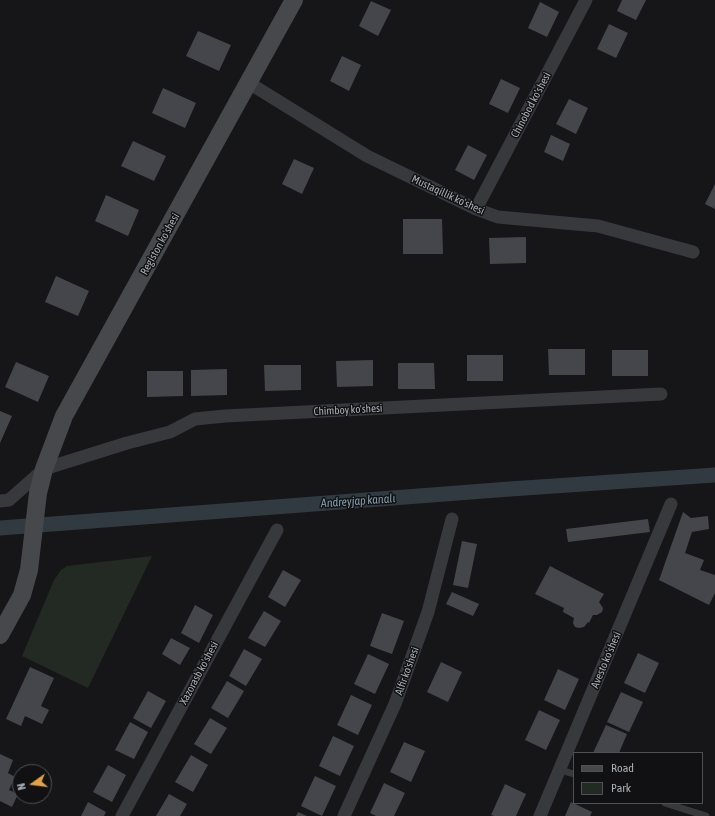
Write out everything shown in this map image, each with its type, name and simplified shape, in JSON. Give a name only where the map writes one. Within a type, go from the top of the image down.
[{"type":"street","name":"Registon ko'shesi","points":[[0,635],[22,595],[29,570],[38,493],[44,469],[64,416],[294,0]]},
{"type":"street","name":"Chinobod ko'shesi","points":[[476,209],[586,0]]},
{"type":"street","name":"Mustaqillik ko'shesi","points":[[249,83],[367,156],[476,209],[498,217],[598,226],[693,252]]},
{"type":"street","name":"Chimboy ko'shesi","points":[[44,469],[127,443],[170,432],[195,419],[225,416],[660,394]]},
{"type":"street","points":[[0,501],[9,500],[44,469]]},
{"type":"street","name":"Avesto ko'shesi","points":[[540,816],[671,504]]},
{"type":"street","name":"Alfir ko'shesi","points":[[344,816],[395,704],[413,655],[428,612],[452,519]]},
{"type":"street","name":"Xazorasb ko'shesi","points":[[122,816],[277,530]]},
{"type":"lane","points":[[560,770],[573,774]]},
{"type":"lane","points":[[668,804],[706,816]]},
{"type":"green space","points":[[152,556],[88,688],[22,656],[54,580],[61,570],[67,566]]},
{"type":"building","points":[[622,0],[646,0],[636,20],[617,11]]},
{"type":"building","points":[[371,1],[391,10],[378,36],[359,26]]},
{"type":"building","points":[[540,2],[559,12],[547,37],[528,28]]},
{"type":"building","points":[[609,24],[628,33],[616,58],[597,49]]},
{"type":"building","points":[[198,31],[231,45],[219,71],[186,56]]},
{"type":"building","points":[[342,56],[361,65],[349,91],[330,81]]},
{"type":"building","points":[[501,79],[520,88],[508,113],[489,104]]},
{"type":"building","points":[[163,88],[196,103],[185,128],[152,113]]},
{"type":"building","points":[[569,99],[588,108],[576,134],[556,124]]},
{"type":"building","points":[[551,135],[570,144],[563,161],[544,152]]},
{"type":"building","points":[[133,141],[166,156],[154,181],[121,166]]},
{"type":"building","points":[[468,145],[487,155],[474,180],[455,170]]},
{"type":"building","points":[[294,159],[314,168],[302,194],[282,184]]},
{"type":"building","points":[[715,184],[715,209],[705,204]]},
{"type":"building","points":[[106,195],[139,210],[128,236],[95,221]]},
{"type":"building","points":[[403,219],[442,219],[443,254],[403,254]]},
{"type":"building","points":[[526,237],[526,263],[490,264],[489,238]]},
{"type":"building","points":[[56,276],[89,291],[78,316],[45,302]]},
{"type":"building","points":[[548,349],[585,349],[585,375],[549,375]]},
{"type":"building","points":[[612,350],[648,350],[648,376],[612,376]]},
{"type":"building","points":[[467,355],[503,355],[503,381],[467,381]]},
{"type":"building","points":[[373,360],[373,386],[337,387],[336,361]]},
{"type":"building","points":[[16,362],[49,376],[38,402],[5,387]]},
{"type":"building","points":[[398,363],[434,363],[435,389],[398,389]]},
{"type":"building","points":[[264,365],[301,365],[301,390],[265,391]]},
{"type":"building","points":[[227,369],[227,395],[191,396],[191,370]]},
{"type":"building","points":[[147,371],[183,371],[183,396],[147,397]]},
{"type":"building","points":[[0,411],[12,416],[0,443]]},
{"type":"building","points":[[683,512],[691,518],[708,516],[709,529],[692,532],[685,553],[704,560],[700,570],[715,575],[715,593],[709,605],[659,580]]},
{"type":"building","points":[[648,519],[650,532],[568,542],[566,529]]},
{"type":"building","points":[[462,541],[477,544],[468,588],[453,585]]},
{"type":"building","points":[[550,566],[604,594],[599,602],[603,608],[602,612],[597,615],[593,615],[589,623],[588,622],[584,627],[575,627],[573,623],[574,618],[563,612],[564,608],[535,594]]},
{"type":"building","points":[[283,570],[301,580],[285,607],[268,597]]},
{"type":"building","points":[[452,592],[479,604],[473,616],[446,604]]},
{"type":"building","points":[[195,605],[213,615],[199,643],[181,633]]},
{"type":"building","points":[[264,611],[281,621],[265,647],[248,638]]},
{"type":"building","points":[[382,613],[404,621],[392,654],[370,646]]},
{"type":"building","points":[[171,638],[190,648],[180,665],[162,654]]},
{"type":"building","points":[[244,649],[262,659],[246,686],[229,676]]},
{"type":"building","points":[[638,653],[659,663],[645,693],[624,683]]},
{"type":"building","points":[[368,654],[389,664],[375,694],[354,684]]},
{"type":"building","points":[[441,662],[462,672],[448,702],[427,692]]},
{"type":"building","points":[[30,667],[54,678],[41,706],[49,710],[42,724],[25,716],[21,726],[6,719]]},
{"type":"building","points":[[558,669],[579,679],[565,710],[544,700]]},
{"type":"building","points":[[227,681],[244,691],[228,718],[211,708]]},
{"type":"building","points":[[148,691],[166,701],[151,728],[133,718]]},
{"type":"building","points":[[621,692],[643,702],[629,732],[607,722]]},
{"type":"building","points":[[351,695],[372,705],[358,735],[337,725]]},
{"type":"building","points":[[539,710],[560,720],[546,750],[525,740]]},
{"type":"building","points":[[210,718],[227,728],[211,754],[194,744]]},
{"type":"building","points":[[130,722],[148,732],[134,759],[115,750]]},
{"type":"building","points":[[606,725],[627,734],[619,752],[593,752]]},
{"type":"building","points":[[333,736],[354,746],[340,776],[319,766]]},
{"type":"building","points":[[404,742],[425,751],[411,782],[390,772]]},
{"type":"building","points":[[0,754],[13,760],[8,773],[12,775],[12,784],[9,790],[12,791],[12,804],[13,804],[12,807],[0,801]]},
{"type":"building","points":[[191,755],[208,765],[193,792],[175,782]]},
{"type":"building","points":[[108,765],[126,775],[112,802],[93,792]]},
{"type":"building","points":[[315,776],[336,786],[322,816],[301,806]]},
{"type":"building","points":[[384,783],[405,793],[394,816],[376,816],[370,813]]},
{"type":"building","points":[[505,784],[526,794],[516,816],[491,815]]},
{"type":"building","points":[[169,794],[187,804],[180,816],[156,816]]},
{"type":"building","points":[[88,802],[106,812],[104,816],[81,816]]},
{"type":"building","points":[[571,802],[592,812],[590,816],[565,816]]},
{"type":"building","points":[[298,812],[307,816],[296,816]]},
{"type":"waterway","name":"Andreyjap kanalı","points":[[0,528],[715,475]]}]
